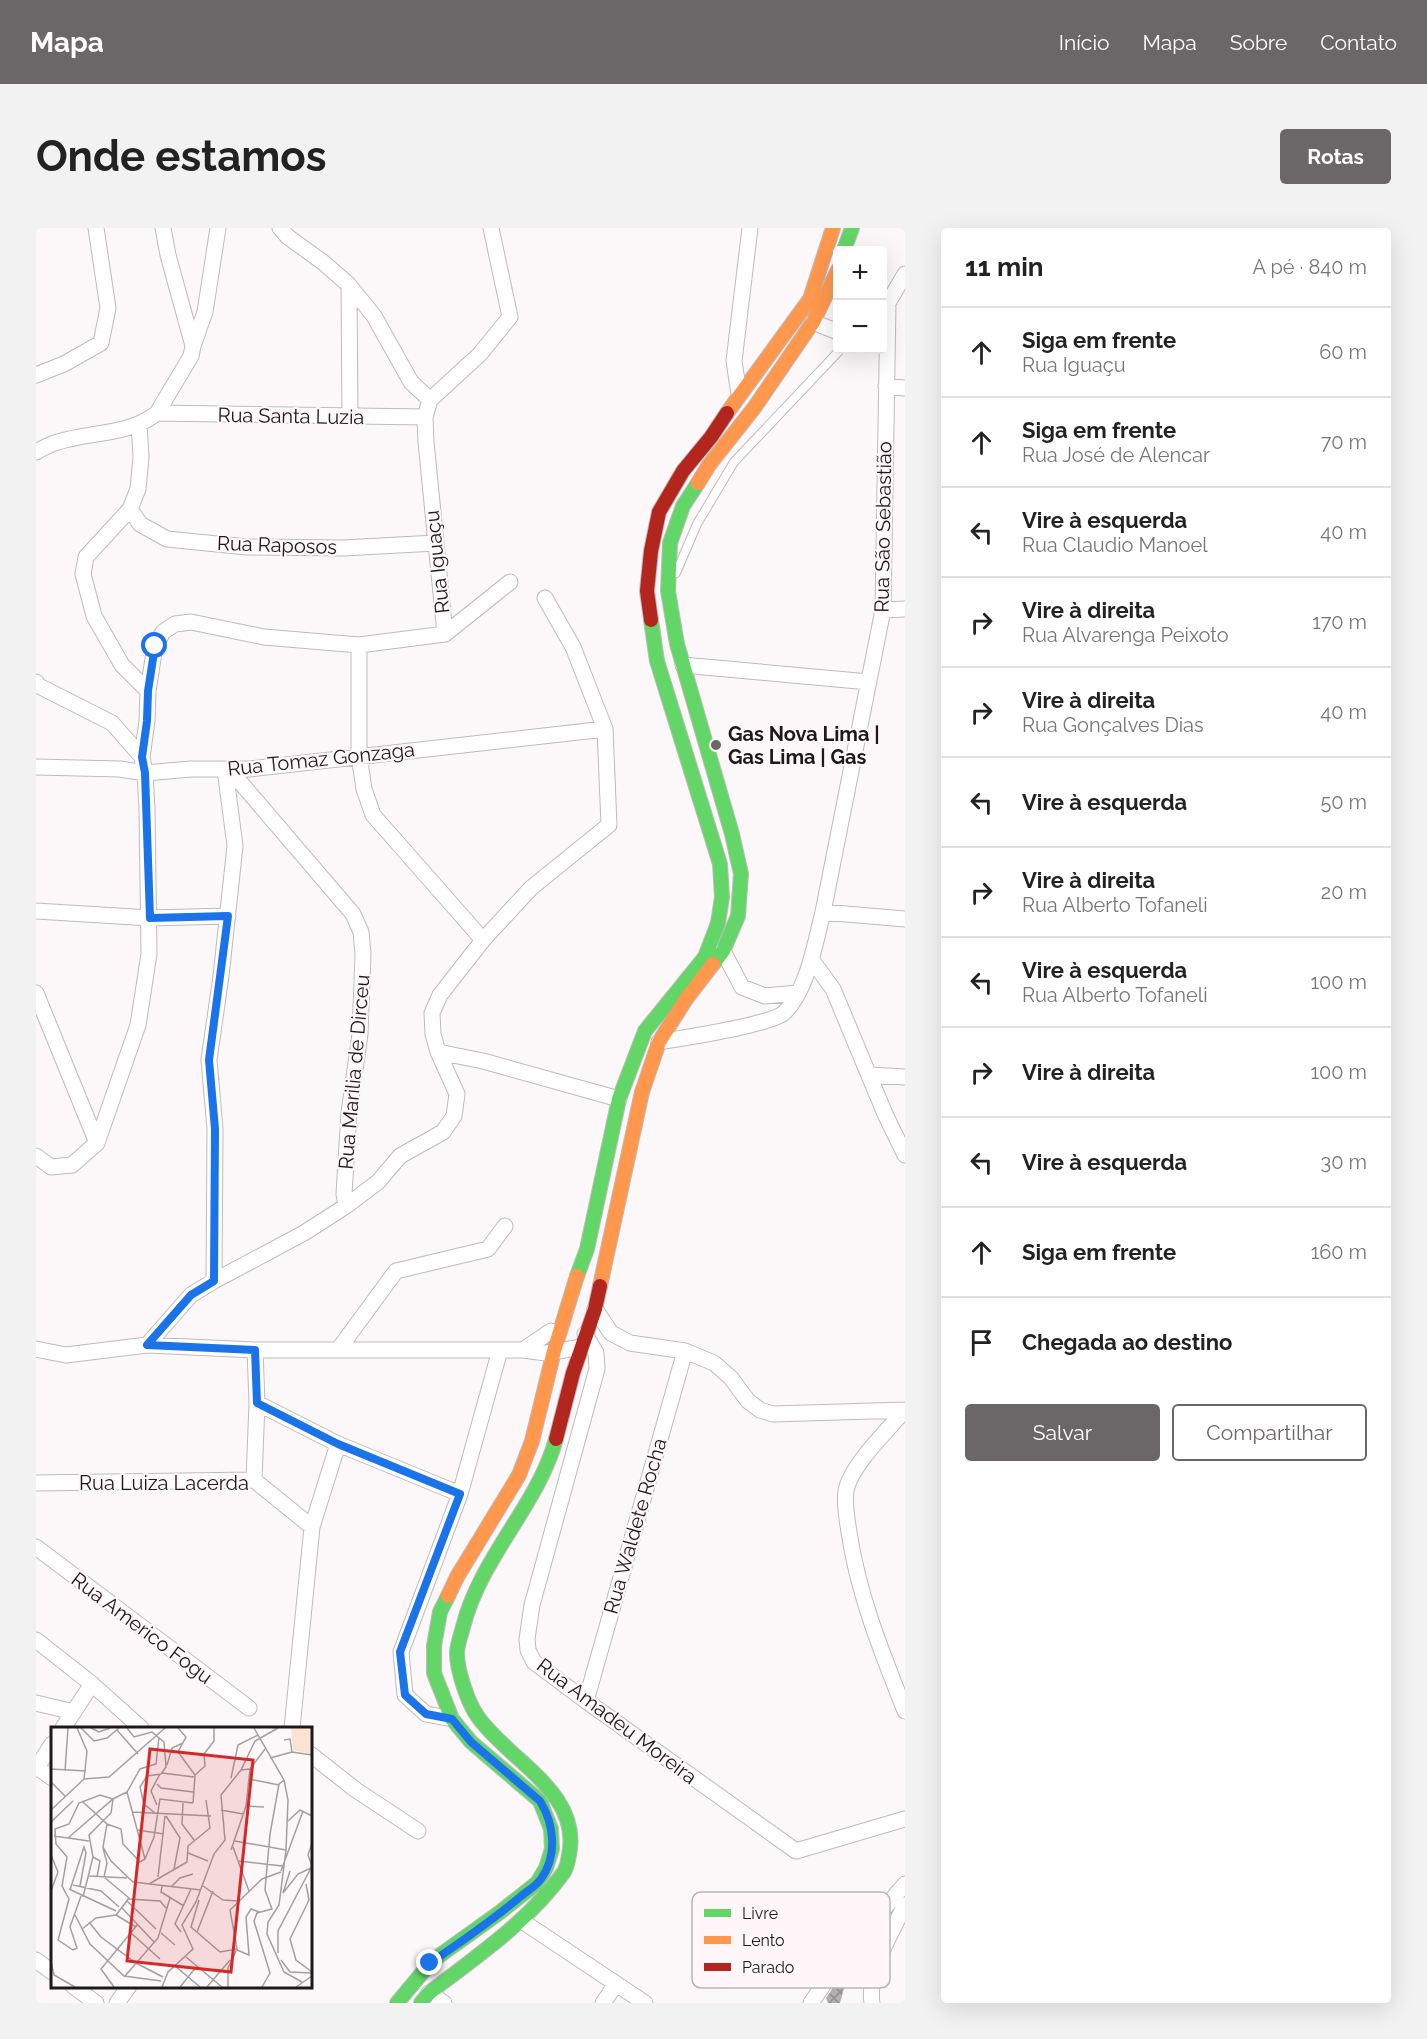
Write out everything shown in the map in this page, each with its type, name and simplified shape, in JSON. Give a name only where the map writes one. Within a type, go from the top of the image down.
[{"type":"main road","points":[[397,2003],[430,1963],[478,1930],[540,1880],[550,1859],[551,1826],[547,1813],[540,1801],[471,1742],[452,1719],[434,1672],[434,1646],[440,1612],[457,1577],[519,1475],[532,1441],[575,1281],[587,1250],[619,1098],[645,1031],[705,957],[718,923],[722,897],[720,864],[657,662],[647,591],[651,551],[659,512],[683,471],[711,437],[739,394],[810,299],[833,228]]},
{"type":"main road","points":[[845,246],[852,228]]},
{"type":"main road","points":[[425,1998],[522,1921],[566,1870],[572,1846],[569,1824],[557,1799],[535,1773],[500,1743],[477,1716],[461,1678],[457,1652],[466,1616],[481,1581],[535,1488],[553,1449],[583,1340],[595,1309],[642,1092],[659,1042],[686,999],[723,951],[738,916],[741,874],[732,834],[677,644],[668,591],[670,543],[683,506],[709,465],[754,408],[813,322],[833,279]]},
{"type":"street","points":[[36,375],[64,364],[101,343],[108,308],[96,228]]},
{"type":"street","points":[[163,228],[168,255],[194,346]]},
{"type":"street","points":[[36,452],[58,442],[139,424],[157,413],[191,356],[205,312],[218,228]]},
{"type":"street","points":[[280,228],[288,237],[350,285],[374,316],[411,382],[430,400],[480,354],[510,317],[491,228]]},
{"type":"street","points":[[739,394],[734,361],[750,228]]},
{"type":"street","points":[[887,303],[905,274]]},
{"type":"street","points":[[350,285],[350,417]]},
{"type":"street","points":[[813,322],[833,330]]},
{"type":"street","name":"Rua São Sebastião","points":[[659,1042],[743,1027],[784,1014],[798,993],[811,959],[823,912],[883,610],[886,354]]},
{"type":"street","points":[[886,386],[905,388]]},
{"type":"street","name":"Rua Iguaçu","points":[[97,1143],[138,1025],[150,954],[145,773],[142,757],[155,646],[163,632],[175,624],[191,622],[264,637],[359,645],[444,634],[426,442],[425,417],[430,400]]},
{"type":"street","name":"Rua Santa Luzia","points":[[157,413],[425,417]]},
{"type":"street","points":[[139,424],[141,458],[138,489],[130,509],[86,557],[83,574],[94,616],[122,665],[148,691]]},
{"type":"street","name":"Rua Raposos","points":[[130,509],[140,525],[167,539],[269,547],[343,548],[436,543]]},
{"type":"street","points":[[444,634],[510,582]]},
{"type":"street","points":[[147,1345],[191,1295],[304,1233],[346,1206],[378,1182],[400,1156],[443,1132],[453,1116],[457,1094],[438,1052],[433,1034],[432,1013],[440,995],[483,940],[531,888],[609,825],[604,729],[573,647],[545,598]]},
{"type":"street","points":[[883,610],[905,609]]},
{"type":"street","points":[[359,645],[359,755],[363,789],[373,815],[483,940]]},
{"type":"street","points":[[683,665],[869,682]]},
{"type":"street","points":[[36,682],[37,685],[112,723],[142,757]]},
{"type":"street","name":"Rua Tomaz Gonzaga","points":[[36,766],[120,769],[145,773],[191,769],[250,769],[604,729]]},
{"type":"street","points":[[214,1281],[215,1129],[209,1060],[235,846],[227,769]]},
{"type":"street","name":"Rua Marilia de Dirceu","points":[[227,769],[353,914],[361,933],[363,954],[360,1034],[349,1113],[344,1194],[346,1206]]},
{"type":"street","points":[[36,911],[150,918],[228,916]]},
{"type":"street","points":[[823,912],[905,919]]},
{"type":"street","points":[[723,951],[742,987],[765,996],[798,993]]},
{"type":"street","points":[[811,959],[833,988],[885,1114],[905,1155]]},
{"type":"street","points":[[36,993],[97,1143],[72,1165],[51,1167],[36,1155]]},
{"type":"street","points":[[438,1052],[483,1061],[619,1098]]},
{"type":"street","points":[[870,1075],[905,1077]]},
{"type":"street","points":[[338,1350],[396,1271],[488,1250],[505,1226]]},
{"type":"street","points":[[555,1351],[551,1341],[551,1331],[575,1281],[595,1272],[602,1273]]},
{"type":"street","points":[[595,1309],[611,1333],[630,1343],[685,1351],[714,1363],[731,1377],[748,1401],[760,1410],[773,1414],[905,1410]]},
{"type":"street","points":[[523,1350],[551,1331]]},
{"type":"street","points":[[36,1349],[66,1355],[147,1345],[255,1350],[523,1350],[546,1353],[583,1340]]},
{"type":"street","name":"Rua Amadeu Moreira","points":[[583,1340],[596,1353],[597,1369],[532,1605],[527,1639],[528,1650],[534,1662],[795,1851],[905,1819]]},
{"type":"street","points":[[254,1479],[257,1403],[255,1350]]},
{"type":"street","points":[[452,1719],[426,1714],[405,1695],[400,1652],[460,1494],[500,1350]]},
{"type":"street","name":"Rua Waldete Rocha","points":[[586,1701],[685,1351]]},
{"type":"street","points":[[257,1403],[338,1444],[460,1494]]},
{"type":"street","points":[[905,1410],[855,1469],[846,1490],[846,1514],[855,1568],[881,1648],[905,1711]]},
{"type":"street","points":[[292,1727],[312,1527],[338,1444]]},
{"type":"street","name":"Rua Luiza Lacerda","points":[[36,1483],[254,1479],[312,1527]]},
{"type":"street","name":"Rua Americo Fogu","points":[[36,1547],[249,1708]]},
{"type":"street","points":[[36,1640],[92,1684],[140,1727]]},
{"type":"street","points":[[64,1727],[92,1684]]},
{"type":"street","points":[[36,1703],[74,1712]]},
{"type":"street","points":[[51,1746],[37,1768],[51,1777]]},
{"type":"street","points":[[312,1757],[356,1790],[418,1831]]},
{"type":"street","points":[[890,1902],[905,1884]]},
{"type":"street","points":[[890,1934],[905,1905]]},
{"type":"street","points":[[522,1921],[645,2003]]},
{"type":"street","points":[[36,1960],[51,1971]]},
{"type":"street","points":[[603,2003],[616,1984]]},
{"type":"street","points":[[76,1988],[96,2003]]},
{"type":"street","points":[[117,2003],[128,1988]]},
{"type":"street","points":[[811,2003],[821,1988]]},
{"type":"street","points":[[872,2003],[873,1988]]},
{"type":"street","points":[[425,1998],[444,2003]]},
{"type":"lane","points":[[668,591],[697,524],[734,462],[836,354]]},
{"type":"building","points":[[833,1988],[844,1988],[840,2003],[828,2003],[826,1998]]},
{"type":"traffic: fast","points":[[845,246],[852,228]]},
{"type":"traffic: fast","points":[[698,483],[683,506],[670,543],[668,591],[677,644],[732,834],[741,874],[738,916],[723,951],[713,964]]},
{"type":"traffic: fast","points":[[577,1276],[587,1249],[619,1099],[645,1031],[705,957],[718,923],[722,897],[720,864],[657,661],[651,620]]},
{"type":"traffic: fast","points":[[421,2003],[429,1993],[518,1923],[550,1890],[564,1872],[567,1864],[570,1833],[565,1813],[554,1795],[540,1779],[491,1733],[478,1717],[470,1704],[464,1686],[457,1653],[471,1602],[482,1578],[536,1487],[548,1463],[556,1439]]},
{"type":"traffic: fast","points":[[397,2003],[432,1961],[537,1883],[546,1868],[552,1849],[551,1829],[540,1801],[471,1742],[452,1719],[434,1673],[434,1646],[440,1612],[448,1596]]},
{"type":"traffic: slow","points":[[727,413],[810,299],[833,228]]},
{"type":"traffic: slow","points":[[698,483],[709,465],[754,408],[813,322],[833,280]]},
{"type":"traffic: slow","points":[[600,1286],[642,1092],[659,1042],[686,999],[713,964]]},
{"type":"traffic: slow","points":[[448,1596],[457,1577],[519,1475],[532,1441],[554,1351],[577,1276]]},
{"type":"traffic: jam","points":[[651,620],[647,591],[651,551],[659,512],[683,471],[727,413]]},
{"type":"traffic: jam","points":[[556,1439],[573,1373],[595,1309],[600,1286]]},
{"type":"place","name":"Gas Nova Lima | Gas Lima | Gas","points":[[716,745]]},
{"type":"route","points":[[155,646],[142,757],[145,773],[150,918],[228,916],[209,1060],[215,1129],[214,1281],[191,1295],[147,1345],[255,1350],[257,1403],[338,1444],[460,1494],[400,1652],[405,1695],[426,1714],[452,1719],[471,1742],[540,1801],[551,1826],[552,1843],[550,1859],[540,1880],[478,1930],[430,1963]]}]
